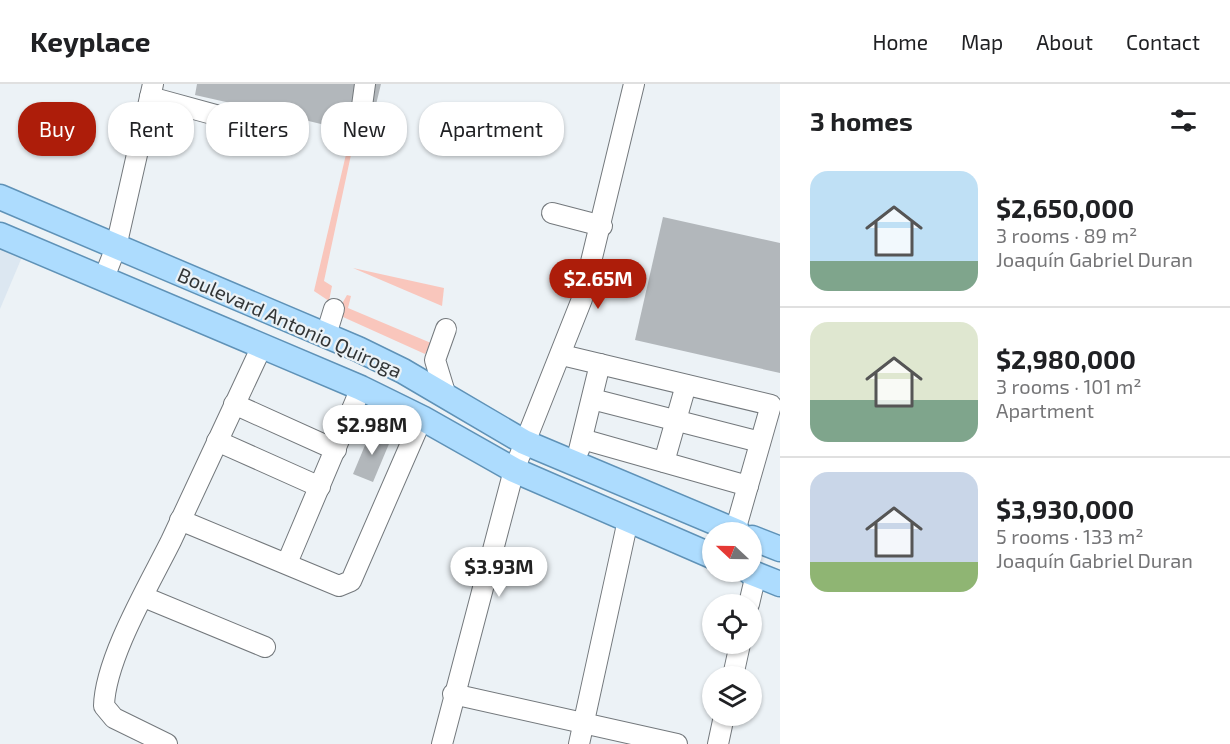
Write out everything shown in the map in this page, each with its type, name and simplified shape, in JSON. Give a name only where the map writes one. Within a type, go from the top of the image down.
[{"type":"main road","name":"Boulevard Antonio Quiroga","points":[[0,197],[326,335],[404,371],[524,442],[713,522]]},
{"type":"main road","name":"Boulevard Antonio Quiroga","points":[[0,235],[360,388],[422,418],[514,470],[702,552]]},
{"type":"main road","name":"Boulevard Antonio Quiroga","points":[[762,542],[780,549]]},
{"type":"main road","points":[[762,577],[780,584]]},
{"type":"street","points":[[363,102],[365,84]]},
{"type":"street","points":[[441,744],[514,470],[562,355],[582,299],[602,226],[634,84]]},
{"type":"street","points":[[104,278],[116,247],[151,91],[206,109]]},
{"type":"street","points":[[552,213],[602,226]]},
{"type":"street","points":[[326,335],[334,309]]},
{"type":"street","points":[[446,329],[435,360],[446,396]]},
{"type":"street","points":[[167,744],[114,718],[104,706],[105,691],[111,667],[262,346]]},
{"type":"street","points":[[562,355],[771,405],[748,486],[744,522]]},
{"type":"street","points":[[575,464],[600,364]]},
{"type":"street","points":[[664,462],[686,385]]},
{"type":"street","points":[[287,563],[360,388]]},
{"type":"street","points":[[592,399],[760,442]]},
{"type":"street","points":[[234,404],[336,450]]},
{"type":"street","points":[[180,520],[339,586],[351,581],[422,418]]},
{"type":"street","points":[[582,439],[748,486]]},
{"type":"street","points":[[217,441],[320,487]]},
{"type":"street","points":[[579,744],[628,520]]},
{"type":"street","points":[[144,597],[266,647]]},
{"type":"street","points":[[453,694],[677,744]]},
{"type":"street","points":[[718,744],[722,726]]},
{"type":"shaded area","points":[[346,156],[351,156],[324,281],[332,286],[329,301],[314,291]]},
{"type":"shaded area","points":[[0,248],[22,257],[0,309]]},
{"type":"shaded area","points":[[353,268],[444,288],[442,306]]},
{"type":"shaded area","points":[[347,295],[351,296],[348,308],[431,343],[425,354],[343,317],[343,302]]},
{"type":"building","points":[[197,84],[381,84],[377,102],[321,102],[321,124],[309,121],[309,102],[226,102],[195,95]]},
{"type":"building","points":[[663,217],[780,243],[780,373],[635,340]]},
{"type":"building","points":[[371,431],[391,439],[373,482],[353,474]]}]
